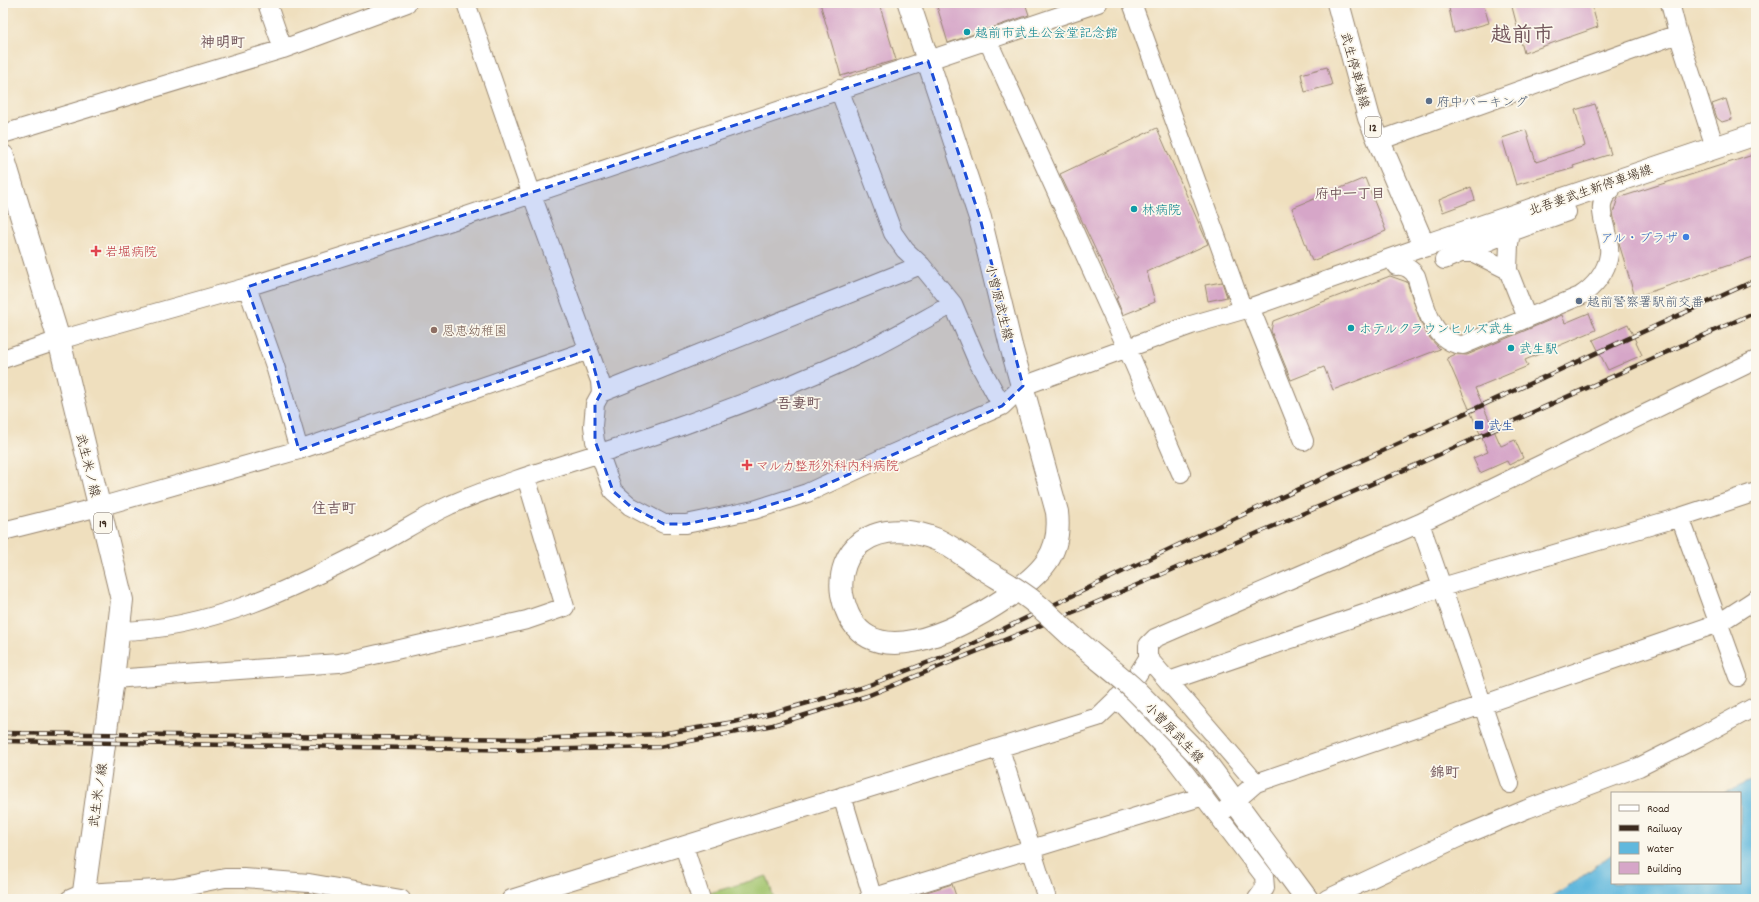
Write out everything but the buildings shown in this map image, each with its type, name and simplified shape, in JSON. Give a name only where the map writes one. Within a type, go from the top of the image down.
[{"type":"main road","name":"小曽原武生線","points":[[909,3],[980,218],[1023,386],[1055,498],[1059,528],[1055,549],[1044,567],[1008,596],[985,612],[938,633],[910,642],[888,643],[874,640],[855,624],[844,602],[842,591],[844,567],[851,552],[862,542],[876,534],[888,531],[914,533],[939,540],[1034,601],[1134,690],[1204,760],[1307,899]]},
{"type":"main road","name":"武生停車場線","points":[[1338,3],[1361,93],[1378,141],[1424,246]]},
{"type":"main road","name":"北吾妻武生新停車場線","points":[[1424,246],[1756,134]]},
{"type":"main road","name":"武生米ノ線","points":[[3,156],[59,340],[121,596],[114,679],[79,897]]},
{"type":"street","points":[[268,3],[284,49]]},
{"type":"street","points":[[3,134],[284,49],[408,3]]},
{"type":"street","points":[[466,3],[532,195],[600,381],[602,392]]},
{"type":"street","points":[[3,359],[59,340],[247,287],[532,195],[839,89],[988,41],[1081,6],[1098,3]]},
{"type":"street","points":[[1132,3],[1247,308],[1304,441]]},
{"type":"street","points":[[1670,3],[1678,34],[1715,147]]},
{"type":"street","points":[[1378,141],[1678,34]]},
{"type":"street","points":[[988,41],[1127,348],[1181,473]]},
{"type":"street","points":[[839,89],[894,233],[904,250],[921,265],[954,304],[978,360],[1002,406]]},
{"type":"street","points":[[1396,266],[1401,266],[1412,271],[1438,332],[1451,349],[1463,345],[1580,296],[1590,290],[1600,277],[1610,253],[1602,213],[1604,198],[1611,190]]},
{"type":"street","points":[[1444,260],[1511,232],[1567,212]]},
{"type":"street","points":[[1511,232],[1508,270],[1527,318]]},
{"type":"street","points":[[921,265],[602,392],[595,404],[595,441],[614,491],[630,506],[664,524],[686,524],[754,510],[807,493],[885,456],[1002,406],[1023,386],[1191,325],[1247,308],[1424,246]]},
{"type":"street","points":[[1461,253],[1474,252],[1508,270]]},
{"type":"street","points":[[247,287],[275,366],[299,450]]},
{"type":"street","points":[[119,631],[149,630],[192,622],[272,596],[374,546],[449,506],[526,477],[600,454],[681,426],[790,384],[861,353],[954,304]]},
{"type":"street","points":[[3,531],[99,507],[299,450],[589,350]]},
{"type":"street","points":[[511,899],[842,796],[1000,749],[1098,717],[1131,685],[1148,658],[1148,645],[1154,638],[1420,522],[1756,360]]},
{"type":"street","points":[[114,679],[339,663],[527,620],[565,607],[526,477]]},
{"type":"street","points":[[1169,681],[1442,587],[1680,517],[1756,492]]},
{"type":"street","points":[[1680,517],[1738,677]]},
{"type":"street","points":[[1420,522],[1510,784]]},
{"type":"street","points":[[1219,816],[1256,783],[1719,623],[1756,600]]},
{"type":"street","points":[[1148,658],[1256,783]]},
{"type":"street","points":[[1117,698],[1173,757],[1264,876],[1265,888],[1257,899]]},
{"type":"street","points":[[1327,899],[1460,837],[1639,767],[1756,706]]},
{"type":"street","points":[[1000,749],[1047,899]]},
{"type":"street","points":[[842,796],[872,898],[1204,796]]},
{"type":"street","points":[[684,846],[701,899]]},
{"type":"street","points":[[79,897],[175,888],[225,878],[244,878],[309,883],[401,899]]},
{"type":"highlighted area","points":[[928,61],[980,218],[1023,386],[1002,406],[807,493],[754,510],[686,524],[664,524],[630,506],[613,491],[595,441],[595,404],[601,393],[589,350],[299,450],[275,366],[247,287]]},
{"type":"green space","points":[[767,876],[774,899],[709,899],[710,893]]},
{"type":"water","points":[[1756,779],[1756,899],[1547,899],[1576,881],[1611,855],[1611,884],[1741,884],[1741,792],[1726,792]]},
{"type":"railway","points":[[3,733],[529,739],[660,734],[734,722],[772,713],[864,687],[955,652],[1201,534],[1756,280]]},
{"type":"railway","points":[[3,741],[530,750],[659,747],[773,725],[867,696],[1088,606],[1418,464],[1756,312]]},
{"type":"place","name":"越前市武生公会堂記念館","points":[[967,32]]},
{"type":"place","name":"府中パーキング","points":[[1429,101]]},
{"type":"place","name":"林病院","points":[[1134,209]]},
{"type":"place","name":"アル・プラザ","points":[[1686,237]]},
{"type":"place","name":"岩堀病院","points":[[96,251]]},
{"type":"place","name":"越前警察署駅前交番","points":[[1579,301]]},
{"type":"place","name":"ホテルクラウンヒルズ武生","points":[[1351,328]]},
{"type":"place","name":"恩恵幼稚園","points":[[434,330]]},
{"type":"place","name":"武生駅","points":[[1511,348]]},
{"type":"place","name":"武生","points":[[1479,425]]},
{"type":"place","name":"マルカ整形外科内科病院","points":[[747,465]]},
{"type":"district","name":"越前市","points":[[1522,34]]},
{"type":"district","name":"神明町","points":[[223,42]]},
{"type":"district","name":"府中一丁目","points":[[1350,193]]},
{"type":"district","name":"吾妻町","points":[[799,403]]},
{"type":"district","name":"住吉町","points":[[334,508]]},
{"type":"district","name":"錦町","points":[[1445,772]]}]
